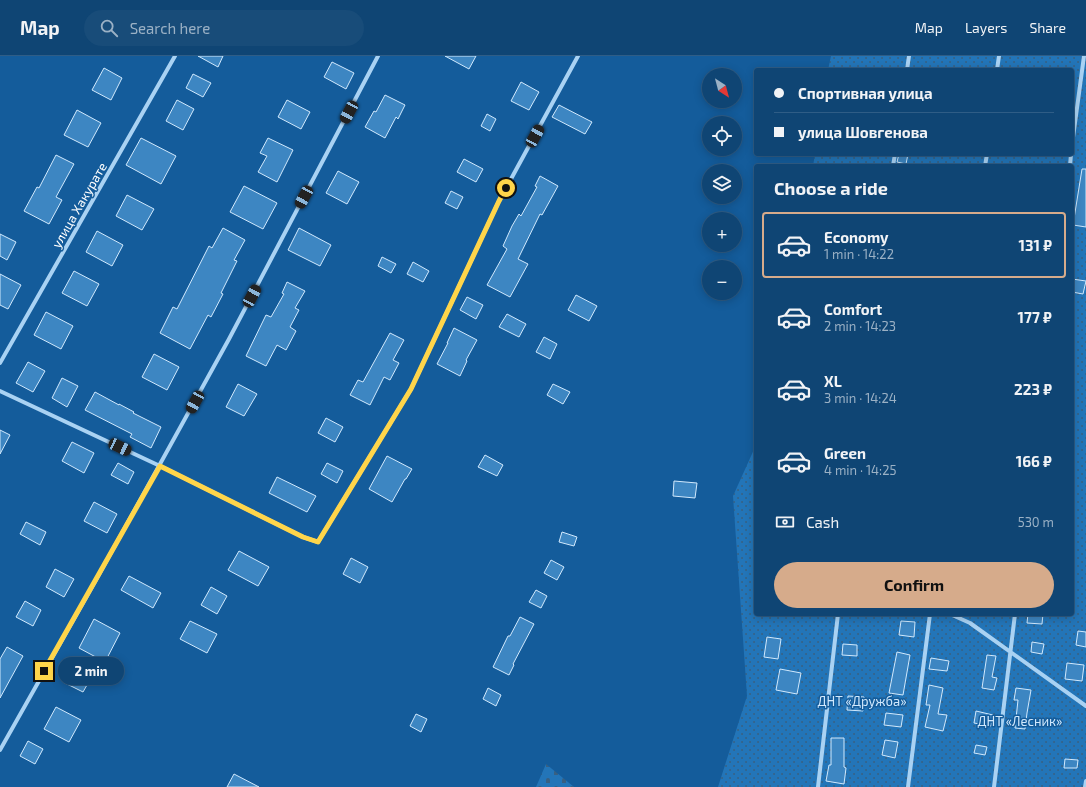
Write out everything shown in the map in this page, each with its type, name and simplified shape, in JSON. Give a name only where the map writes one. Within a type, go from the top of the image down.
[{"type":"street","name":"улица Хакурате","points":[[0,363],[176,56]]},
{"type":"street","points":[[0,750],[160,466],[378,56]]},
{"type":"street","points":[[0,391],[160,466],[303,537],[318,542],[411,389],[499,201],[578,56]]},
{"type":"street","points":[[907,68],[909,56]]},
{"type":"street","points":[[997,68],[999,56]]},
{"type":"street","points":[[1074,130],[1084,56]]},
{"type":"street","points":[[818,787],[838,616]]},
{"type":"street","points":[[908,787],[930,616]]},
{"type":"street","points":[[954,616],[970,623],[1086,706]]},
{"type":"street","points":[[994,787],[1016,616]]},
{"type":"street","points":[[1085,787],[1086,781]]},
{"type":"green space","points":[[831,56],[1086,56],[1086,787],[718,787],[747,696],[733,496],[754,449],[754,616],[1074,616],[1074,164],[813,164],[815,156],[1074,156],[1074,68],[828,68]]},
{"type":"green space","points":[[546,764],[574,787],[536,787]]},
{"type":"building","points":[[198,56],[223,56],[218,67]]},
{"type":"building","points":[[445,56],[476,56],[469,69]]},
{"type":"building","points":[[332,62],[354,73],[346,89],[324,77]]},
{"type":"building","points":[[104,68],[122,78],[111,100],[92,90]]},
{"type":"building","points":[[193,74],[211,83],[203,97],[186,88]]},
{"type":"building","points":[[521,82],[539,92],[529,110],[511,101]]},
{"type":"building","points":[[385,95],[405,105],[398,119],[396,117],[385,138],[365,127],[374,111],[376,112]]},
{"type":"building","points":[[177,100],[194,109],[183,130],[166,121]]},
{"type":"building","points":[[287,100],[310,112],[301,129],[278,117]]},
{"type":"building","points":[[559,105],[592,122],[585,134],[552,117]]},
{"type":"building","points":[[77,110],[101,123],[88,147],[64,135]]},
{"type":"building","points":[[487,114],[496,119],[490,131],[481,126]]},
{"type":"building","points":[[141,138],[176,156],[161,184],[126,165]]},
{"type":"building","points":[[268,138],[293,150],[277,182],[258,172],[267,156],[260,153]]},
{"type":"building","points":[[56,155],[74,164],[56,197],[62,200],[49,224],[24,211],[37,187],[39,188]]},
{"type":"building","points":[[898,156],[908,156],[906,164],[897,162]]},
{"type":"building","points":[[464,159],[483,169],[476,182],[457,172]]},
{"type":"building","points":[[1082,169],[1086,169],[1086,227],[1074,225]]},
{"type":"building","points":[[338,171],[359,182],[347,204],[326,193]]},
{"type":"building","points":[[540,176],[558,186],[542,215],[540,214],[518,259],[528,264],[510,297],[487,285],[507,249],[503,246],[512,226],[519,214],[521,216],[537,187],[535,186]]},
{"type":"building","points":[[244,186],[277,203],[263,229],[230,212]]},
{"type":"building","points":[[451,191],[463,197],[457,209],[445,203]]},
{"type":"building","points":[[127,195],[154,209],[142,230],[116,216]]},
{"type":"building","points":[[223,228],[245,240],[234,260],[237,261],[221,293],[223,294],[211,317],[208,315],[190,349],[160,333],[173,307],[177,309],[209,246],[212,248]]},
{"type":"building","points":[[299,228],[331,245],[320,266],[288,250]]},
{"type":"building","points":[[97,231],[123,245],[112,266],[86,252]]},
{"type":"building","points":[[0,234],[16,242],[7,260],[0,256]]},
{"type":"building","points":[[382,257],[396,264],[391,273],[378,266]]},
{"type":"building","points":[[413,262],[429,271],[423,282],[407,274]]},
{"type":"building","points":[[74,271],[99,284],[87,306],[62,293]]},
{"type":"building","points":[[0,274],[21,285],[8,309],[0,305]]},
{"type":"building","points":[[1074,279],[1086,281],[1083,294],[1074,292]]},
{"type":"building","points":[[287,282],[305,291],[295,308],[299,310],[290,327],[296,331],[286,350],[277,345],[266,366],[246,356],[266,315],[271,317],[284,294],[282,293]]},
{"type":"building","points":[[576,295],[597,306],[589,321],[568,310]]},
{"type":"building","points":[[467,297],[483,305],[476,319],[460,310]]},
{"type":"building","points":[[46,312],[73,326],[61,349],[34,335]]},
{"type":"building","points":[[507,314],[526,324],[519,337],[499,327]]},
{"type":"building","points":[[454,328],[477,340],[466,360],[467,361],[460,376],[437,364]]},
{"type":"building","points":[[390,333],[404,340],[393,360],[399,363],[390,380],[384,377],[370,405],[350,395],[358,380],[363,382]]},
{"type":"building","points":[[544,337],[557,344],[550,359],[536,352]]},
{"type":"building","points":[[154,354],[179,367],[167,390],[142,377]]},
{"type":"building","points":[[28,362],[45,371],[33,392],[16,383]]},
{"type":"building","points":[[62,378],[78,386],[67,407],[52,398]]},
{"type":"building","points":[[238,384],[257,394],[244,416],[226,407]]},
{"type":"building","points":[[553,384],[570,392],[563,404],[547,395]]},
{"type":"building","points":[[95,392],[161,427],[151,448],[130,437],[132,434],[85,410]]},
{"type":"building","points":[[326,418],[343,427],[335,442],[318,433]]},
{"type":"building","points":[[0,430],[10,435],[0,454]]},
{"type":"building","points":[[72,442],[94,453],[84,473],[62,461]]},
{"type":"building","points":[[485,455],[503,465],[497,476],[478,467]]},
{"type":"building","points":[[387,456],[412,469],[392,502],[369,489]]},
{"type":"building","points":[[118,463],[134,472],[128,484],[111,475]]},
{"type":"building","points":[[327,463],[343,471],[337,483],[321,474]]},
{"type":"building","points":[[277,477],[316,496],[307,512],[269,493]]},
{"type":"building","points":[[674,481],[697,483],[695,498],[673,496]]},
{"type":"building","points":[[94,502],[117,514],[107,533],[84,521]]},
{"type":"building","points":[[26,522],[46,532],[40,545],[20,534]]},
{"type":"building","points":[[562,532],[577,537],[574,546],[559,542]]},
{"type":"building","points":[[239,551],[269,567],[258,586],[228,570]]},
{"type":"building","points":[[351,558],[368,567],[360,583],[343,574]]},
{"type":"building","points":[[551,560],[564,567],[557,580],[544,573]]},
{"type":"building","points":[[55,569],[74,579],[64,597],[46,587]]},
{"type":"building","points":[[129,576],[161,593],[153,608],[121,590]]},
{"type":"building","points":[[211,587],[227,596],[217,614],[201,605]]},
{"type":"building","points":[[536,590],[547,596],[541,608],[529,602]]},
{"type":"building","points":[[25,601],[41,610],[33,626],[16,617]]},
{"type":"building","points":[[1028,616],[1043,616],[1042,624],[1027,623]]},
{"type":"building","points":[[520,617],[534,624],[513,664],[514,665],[509,675],[493,667],[508,636],[510,636]]},
{"type":"building","points":[[94,619],[120,633],[105,662],[79,648]]},
{"type":"building","points":[[190,621],[217,634],[207,653],[180,639]]},
{"type":"building","points":[[901,621],[915,622],[914,637],[899,635]]},
{"type":"building","points":[[1078,631],[1086,632],[1086,647],[1076,645]]},
{"type":"building","points":[[767,637],[781,639],[778,659],[764,657]]},
{"type":"building","points":[[1032,642],[1044,644],[1042,654],[1031,652]]},
{"type":"building","points":[[843,644],[857,645],[857,656],[842,655]]},
{"type":"building","points":[[7,647],[23,656],[0,698],[0,659]]},
{"type":"building","points":[[897,652],[910,655],[903,695],[889,693]]},
{"type":"building","points":[[987,655],[996,656],[992,677],[997,678],[994,690],[982,688]]},
{"type":"building","points":[[931,658],[949,661],[947,671],[929,669]]},
{"type":"building","points":[[1067,663],[1084,665],[1082,681],[1065,679]]},
{"type":"building","points":[[70,667],[91,678],[83,692],[63,682]]},
{"type":"building","points":[[780,669],[801,673],[797,694],[776,690]]},
{"type":"building","points":[[929,685],[943,688],[938,714],[947,715],[943,731],[925,727],[930,705],[926,705]]},
{"type":"building","points":[[488,688],[501,695],[496,706],[483,699]]},
{"type":"building","points":[[1016,688],[1031,690],[1025,729],[1015,728],[1018,700],[1014,700]]},
{"type":"building","points":[[848,696],[864,697],[863,711],[847,710]]},
{"type":"building","points":[[56,707],[81,720],[69,742],[44,729]]},
{"type":"building","points":[[976,711],[993,715],[991,726],[974,723]]},
{"type":"building","points":[[886,713],[903,715],[901,727],[884,725]]},
{"type":"building","points":[[416,714],[427,719],[421,732],[410,726]]},
{"type":"building","points":[[831,738],[844,738],[844,767],[846,768],[844,784],[826,781],[829,765],[831,765]]},
{"type":"building","points":[[885,740],[898,742],[895,758],[882,755]]},
{"type":"building","points":[[28,741],[43,749],[35,764],[20,756]]},
{"type":"building","points":[[976,745],[987,747],[985,755],[974,753]]},
{"type":"building","points":[[1065,759],[1078,760],[1077,768],[1064,768]]},
{"type":"building","points":[[234,774],[259,787],[227,787]]},
{"type":"route","points":[[44,671],[160,466],[303,537],[318,542],[411,389],[506,188]]},
{"type":"park label","name":"ДНТ «Дружба»","points":[[862,701]]},
{"type":"park label","name":"ДНТ «Лесник»","points":[[1020,721]]}]
